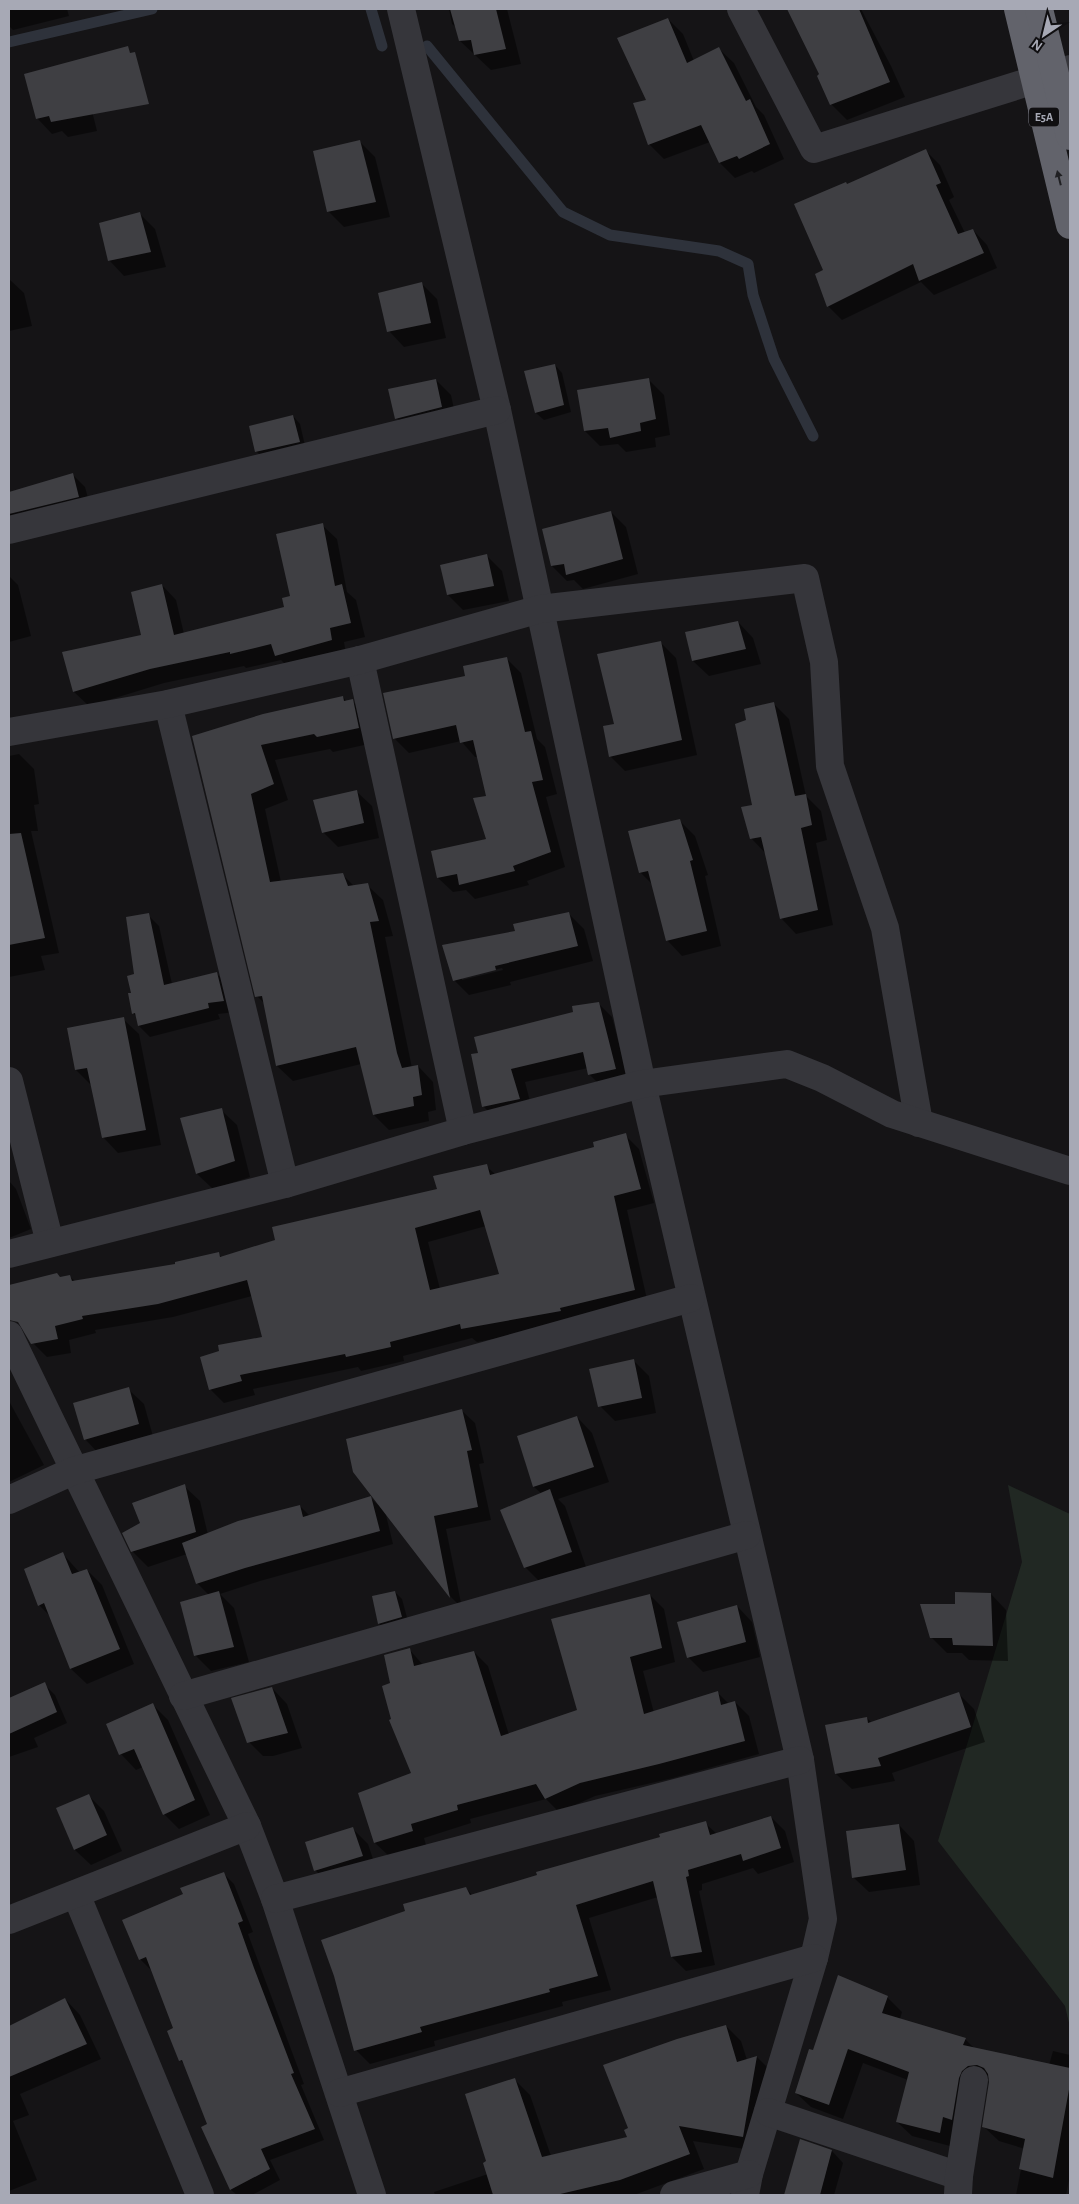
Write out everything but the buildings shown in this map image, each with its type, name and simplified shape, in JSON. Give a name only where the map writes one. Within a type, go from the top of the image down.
[{"type":"highway","name":"E5A","points":[[1018,9],[1070,225]]},
{"type":"highway","name":"E5A","points":[[1039,9],[1070,136]]},
{"type":"street","points":[[401,9],[497,410],[642,1084],[800,1760],[823,1919],[814,1958],[747,2185],[674,2195]]},
{"type":"street","points":[[741,9],[814,149],[1070,69]]},
{"type":"street","points":[[9,530],[497,410]]},
{"type":"street","points":[[9,732],[168,704],[360,660],[540,609],[805,578],[824,662],[830,766],[886,928],[919,1123]]},
{"type":"street","points":[[360,660],[464,1131]]},
{"type":"street","points":[[168,704],[285,1184]]},
{"type":"street","points":[[9,1254],[285,1184],[464,1131],[642,1084],[786,1064],[822,1078],[892,1114],[1070,1171]]},
{"type":"street","points":[[9,1081],[50,1243]]},
{"type":"street","points":[[9,1500],[73,1471],[691,1298]]},
{"type":"street","points":[[9,1335],[73,1471],[247,1826],[275,1899],[372,2195]]},
{"type":"street","points":[[183,1696],[747,1535]]},
{"type":"street","points":[[275,1899],[800,1760]]},
{"type":"street","points":[[9,1920],[247,1826]]},
{"type":"street","points":[[76,1894],[200,2195]]},
{"type":"street","points":[[339,2093],[814,1958]]},
{"type":"street","points":[[768,2112],[958,2186],[974,2080]]},
{"type":"shaded area","points":[[1008,1485],[1070,1514],[1070,2027],[1065,2006],[938,1841],[1022,1562]]},
{"type":"waterway","points":[[9,42],[152,9]]},
{"type":"waterway","points":[[371,9],[382,46]]},
{"type":"waterway","points":[[427,46],[563,212],[610,235],[719,251],[748,264],[753,295],[774,359],[813,436]]}]
